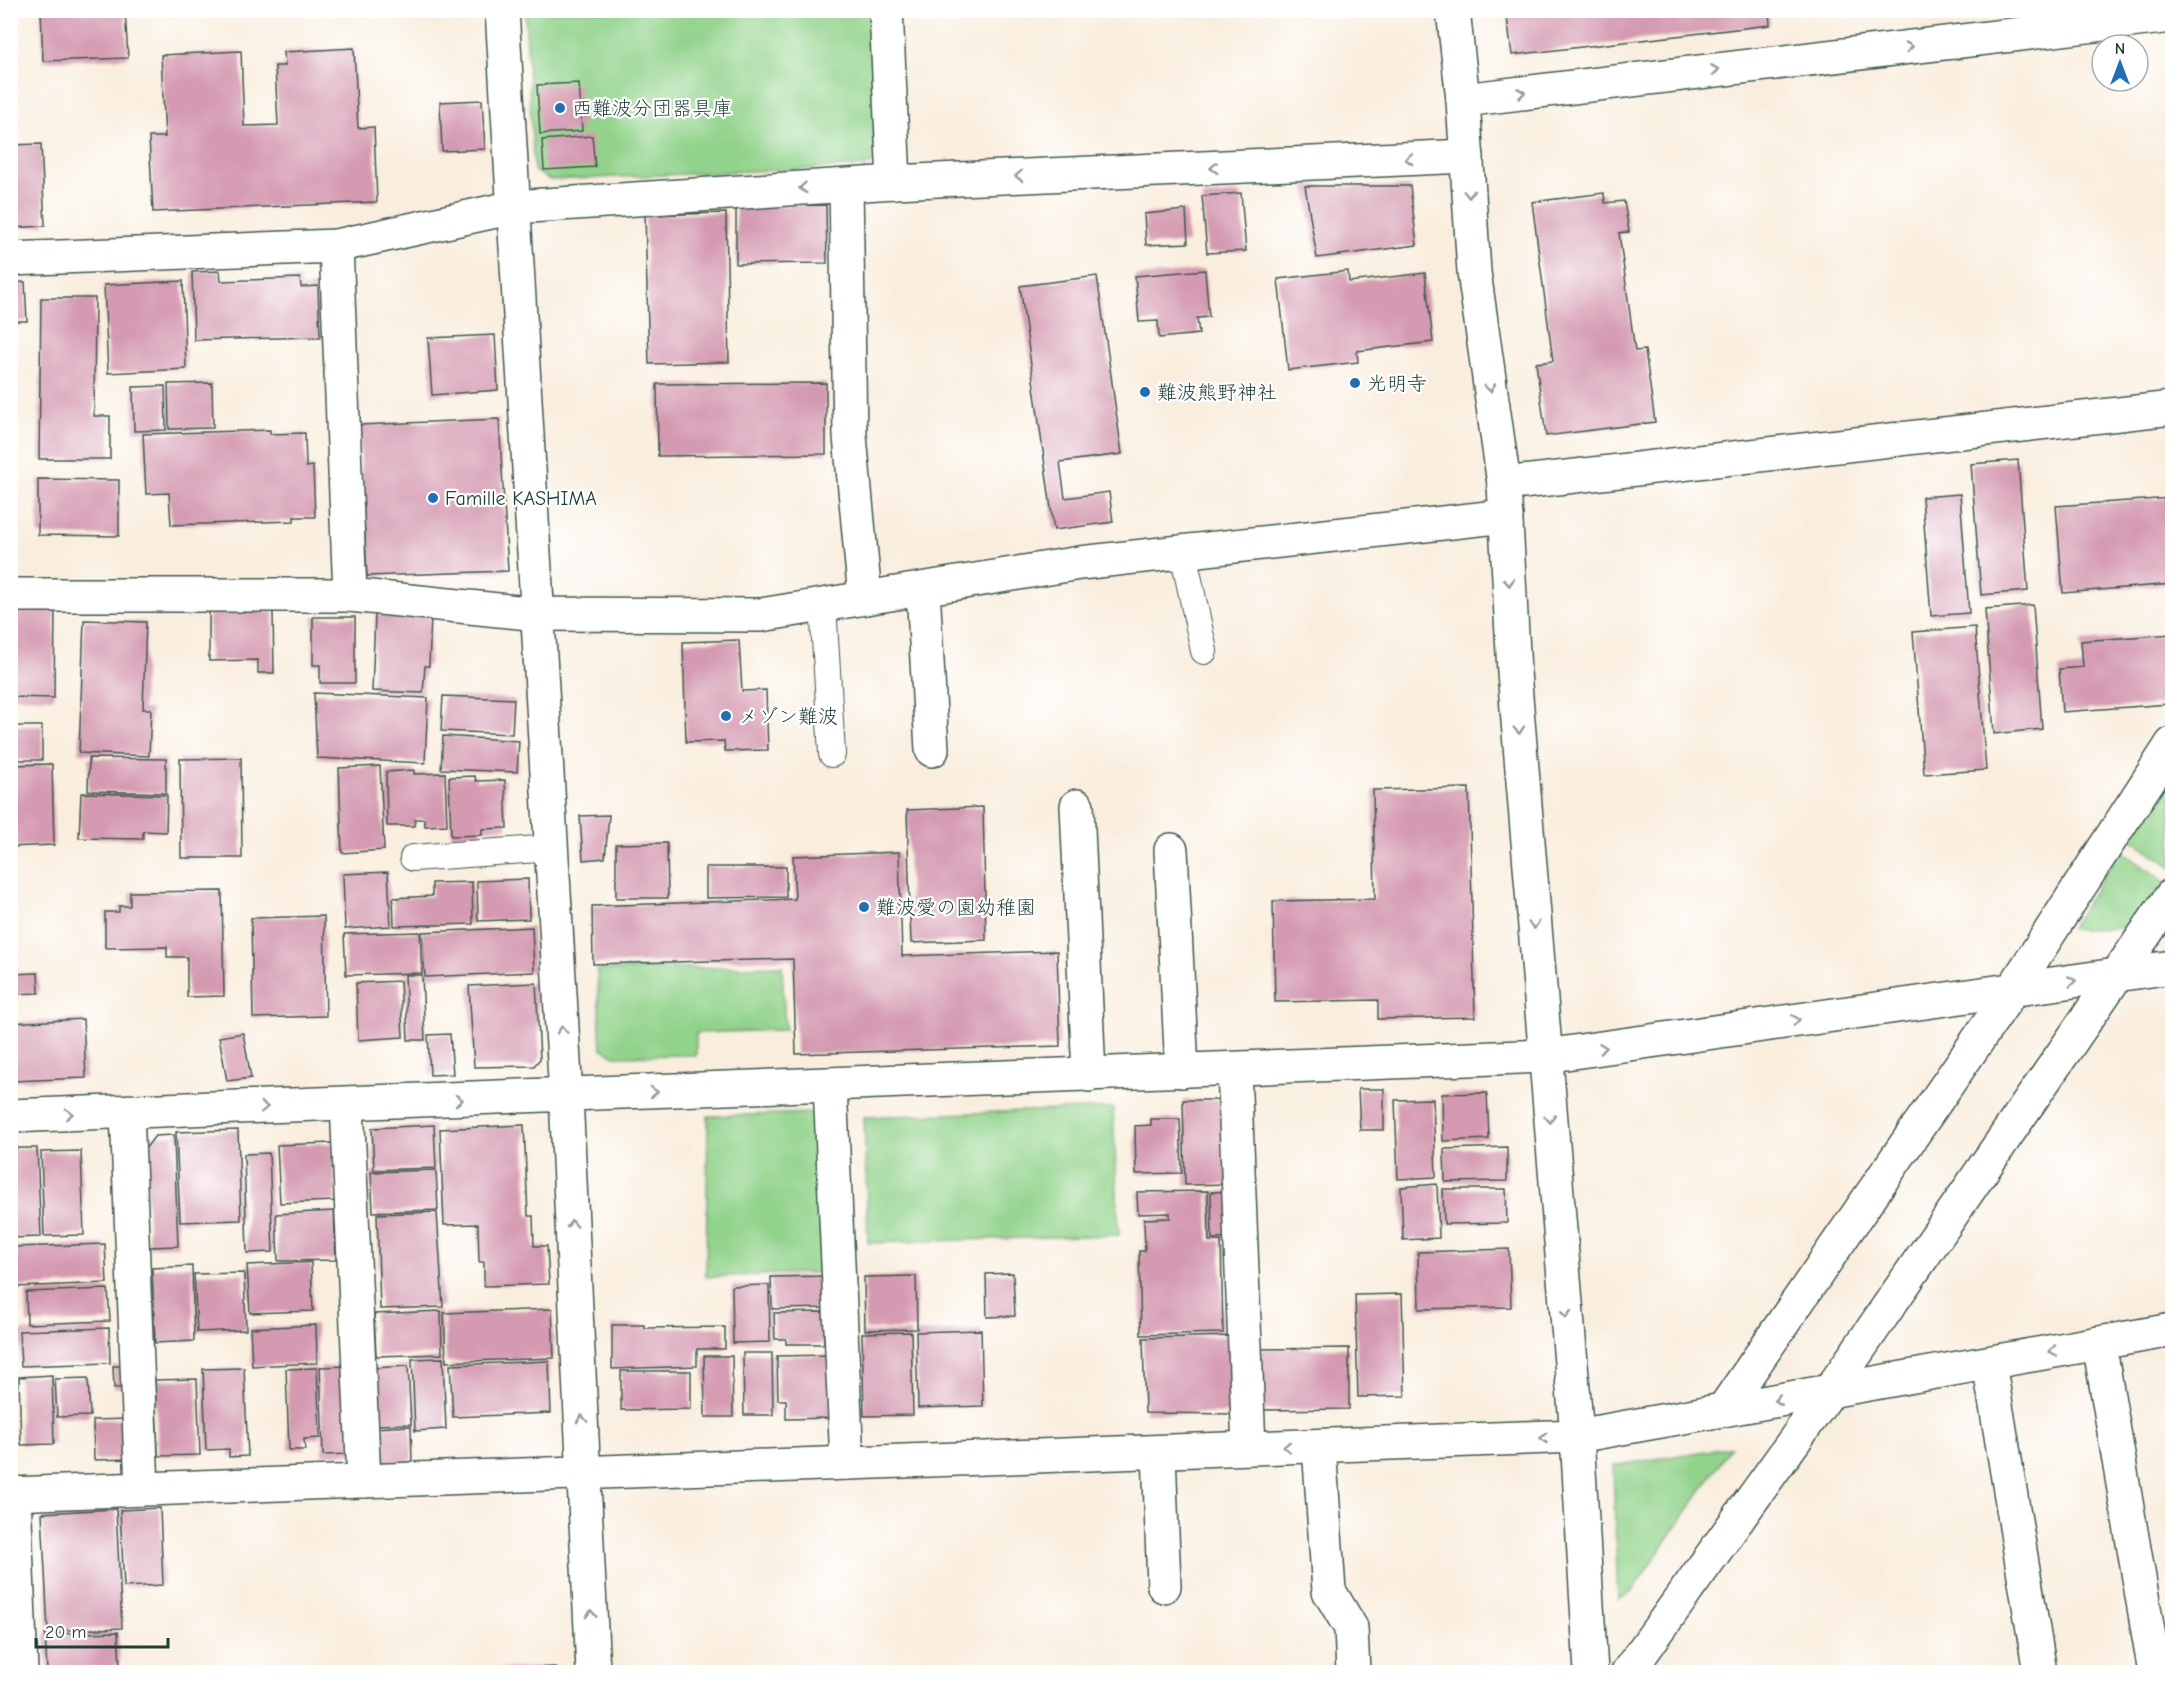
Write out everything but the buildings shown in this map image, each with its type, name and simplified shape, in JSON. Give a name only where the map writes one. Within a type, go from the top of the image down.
[{"type":"street","points":[[502,10],[566,1096],[593,1672]]},
{"type":"street","points":[[894,10],[886,11],[894,182]]},
{"type":"street","points":[[1453,10],[1463,100],[1474,272],[1505,500],[1514,672],[1577,1436],[1591,1672]]},
{"type":"street","points":[[1463,100],[2172,16]]},
{"type":"street","points":[[10,259],[336,246],[514,207],[894,182],[1467,156]]},
{"type":"street","points":[[846,186],[850,436],[865,598]]},
{"type":"street","points":[[336,246],[350,595]]},
{"type":"street","points":[[10,595],[350,595],[538,614],[761,615],[1080,563],[1183,552],[1505,500],[2172,408]]},
{"type":"street","points":[[923,589],[932,750]]},
{"type":"street","points":[[1723,1410],[2013,989],[2172,744]]},
{"type":"street","points":[[1077,806],[1089,1075]]},
{"type":"street","points":[[1171,850],[1182,1071]]},
{"type":"street","points":[[1628,1672],[1830,1391],[2120,974],[2172,894]]},
{"type":"street","points":[[10,1116],[1545,1056],[2172,967]]},
{"type":"street","points":[[1234,1069],[1249,1448]]},
{"type":"street","points":[[830,1085],[847,1463]]},
{"type":"street","points":[[347,1104],[364,1481]]},
{"type":"street","points":[[127,1112],[142,1489]]},
{"type":"street","points":[[21,1672],[12,1493],[1577,1436],[2172,1330]]},
{"type":"street","points":[[2099,1343],[2155,1672]]},
{"type":"street","points":[[1989,1363],[2040,1672]]},
{"type":"street","points":[[1318,1446],[1329,1591],[1350,1628],[1353,1672]]},
{"type":"street","points":[[1159,1452],[1164,1586]]},
{"type":"lane","points":[[1183,552],[1204,651]]},
{"type":"lane","points":[[823,605],[832,754]]},
{"type":"lane","points":[[413,858],[552,848]]},
{"type":"green space","points":[[525,11],[876,11],[882,153],[869,166],[550,180],[534,171]]},
{"type":"green space","points":[[2172,766],[2172,867],[2128,836]]},
{"type":"green space","points":[[2120,850],[2165,882],[2136,928],[2070,929]]},
{"type":"green space","points":[[782,966],[785,1030],[696,1033],[696,1055],[615,1056],[601,1048],[597,970]]},
{"type":"green space","points":[[1113,1108],[1119,1235],[868,1243],[864,1117]]},
{"type":"green space","points":[[818,1113],[829,1272],[706,1277],[708,1116]]},
{"type":"green space","points":[[1731,1447],[1632,1591],[1618,1600],[1613,1466]]},
{"type":"place","name":"西難波分団器具庫","points":[[560,108]]},
{"type":"place","name":"光明寺","points":[[1355,383]]},
{"type":"place","name":"難波熊野神社","points":[[1145,392]]},
{"type":"place","name":"Famille KASHIMA","points":[[433,498]]},
{"type":"place","name":"メゾン難波","points":[[726,716]]},
{"type":"place","name":"難波愛の園幼稚園","points":[[864,907]]}]
